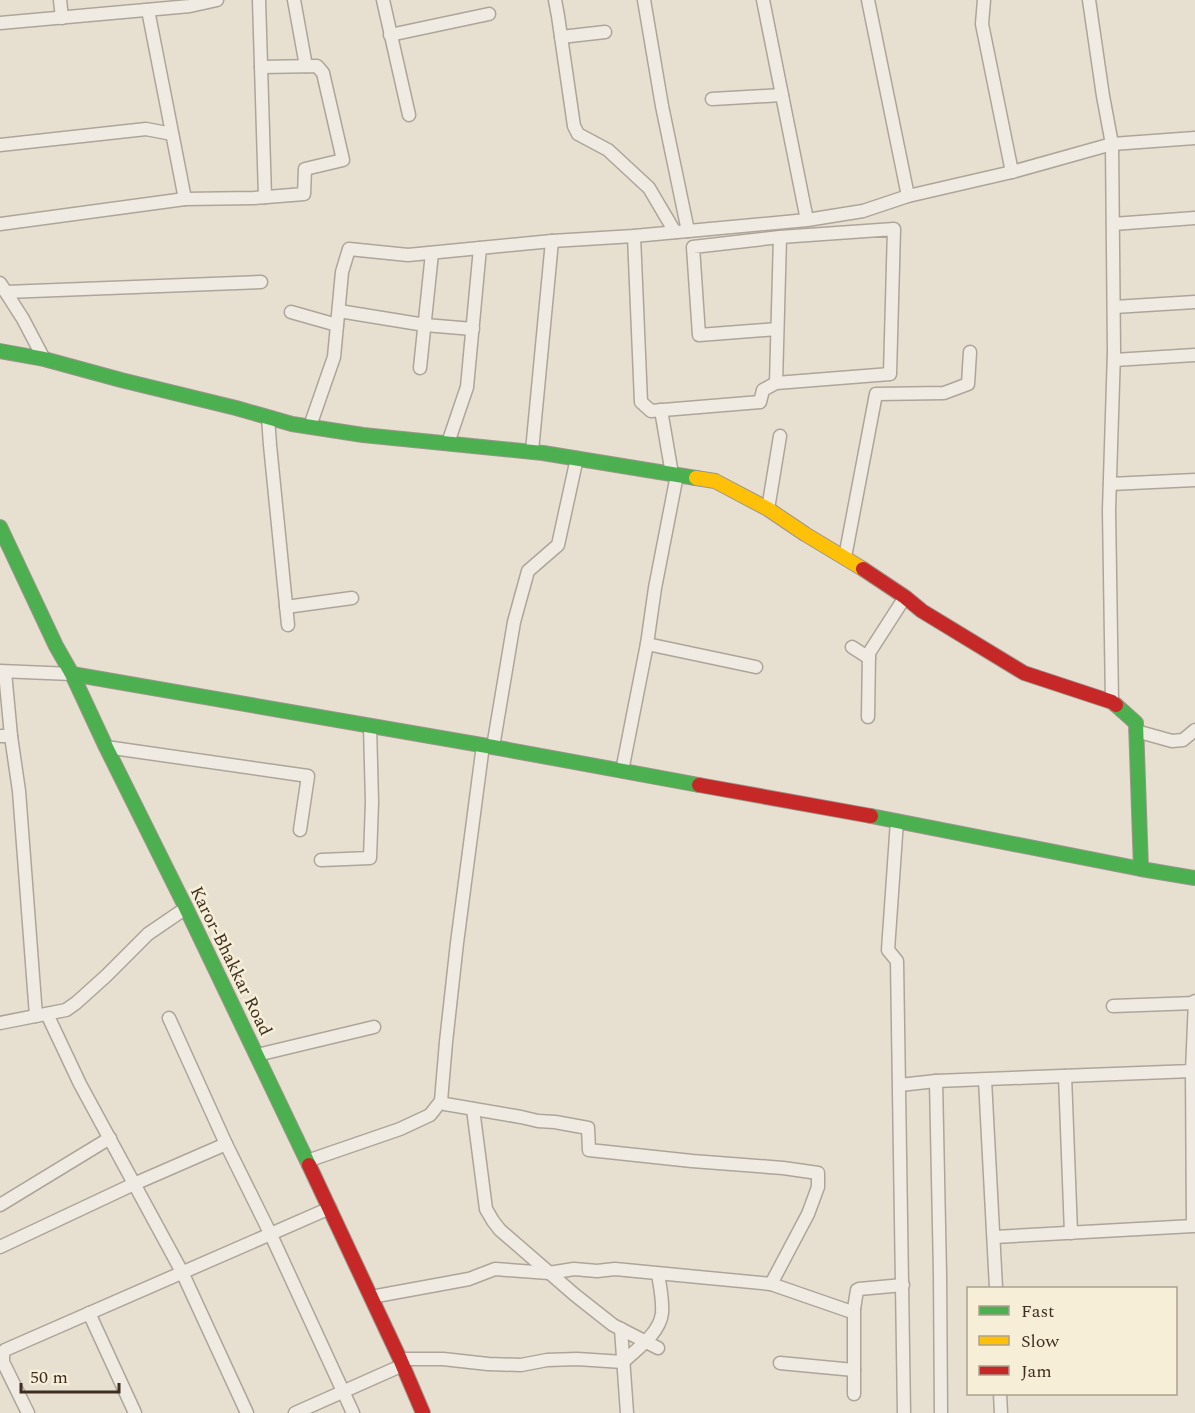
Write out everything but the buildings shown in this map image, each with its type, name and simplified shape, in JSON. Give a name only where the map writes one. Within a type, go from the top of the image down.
[{"type":"main road","points":[[0,351],[44,359],[292,424],[363,435],[577,458],[715,481],[768,509],[845,557],[922,611],[1024,673],[1112,702],[1136,723],[1141,869]]},
{"type":"main road","name":"Karor-Bhakkar Road","points":[[0,527],[308,1161],[423,1413]]},
{"type":"main road","points":[[72,674],[488,746],[897,821],[1195,879]]},
{"type":"street","points":[[60,0],[62,18]]},
{"type":"street","points":[[0,23],[148,10],[166,4],[189,6],[218,0]]},
{"type":"street","points":[[259,0],[265,197]]},
{"type":"street","points":[[294,0],[306,66]]},
{"type":"street","points":[[383,0],[409,115]]},
{"type":"street","points":[[555,0],[574,126],[578,134],[608,150],[649,188],[682,231]]},
{"type":"street","points":[[644,0],[682,231]]},
{"type":"street","points":[[763,0],[807,220]]},
{"type":"street","points":[[868,0],[908,196]]},
{"type":"street","points":[[984,0],[982,24],[1012,172]]},
{"type":"street","points":[[1089,0],[1112,144],[1114,307],[1110,484],[1112,702]]},
{"type":"street","points":[[148,10],[185,199]]},
{"type":"street","points":[[390,35],[489,14]]},
{"type":"street","points":[[561,37],[604,32]]},
{"type":"street","points":[[0,224],[185,199],[304,194],[305,169],[343,160],[323,73],[317,66],[261,66]]},
{"type":"street","points":[[712,99],[782,95]]},
{"type":"street","points":[[0,145],[146,129],[172,134]]},
{"type":"street","points":[[310,426],[334,357],[342,272],[349,249],[408,255],[807,220],[863,211],[908,196],[1012,172],[1112,144],[1195,138]]},
{"type":"street","points":[[1113,224],[1195,218]]},
{"type":"street","points":[[634,236],[641,402],[651,411],[760,402],[763,390],[776,383],[890,374],[894,229],[780,237],[693,247],[699,335],[777,329]]},
{"type":"street","points":[[776,383],[780,237]]},
{"type":"street","points":[[532,452],[552,241]]},
{"type":"street","points":[[448,443],[467,387],[480,248]]},
{"type":"street","points":[[420,368],[432,253]]},
{"type":"street","points":[[3,287],[261,282]]},
{"type":"street","points":[[3,287],[44,359]]},
{"type":"street","points":[[1114,307],[1195,302]]},
{"type":"street","points":[[339,311],[424,325],[473,328]]},
{"type":"street","points":[[291,312],[337,325]]},
{"type":"street","points":[[845,557],[876,394],[944,393],[968,384],[970,352]]},
{"type":"street","points":[[1114,360],[1195,355]]},
{"type":"street","points":[[622,771],[647,644],[675,474],[661,410]]},
{"type":"street","points":[[268,417],[288,624]]},
{"type":"street","points":[[768,509],[780,436]]},
{"type":"street","points":[[308,1161],[400,1129],[430,1115],[441,1101],[453,976],[488,746],[514,622],[528,571],[558,544],[577,458]]},
{"type":"street","points":[[1110,484],[1195,480]]},
{"type":"street","points":[[868,717],[869,653],[905,597]]},
{"type":"street","points":[[286,607],[352,598]]},
{"type":"street","points":[[647,644],[756,668]]},
{"type":"street","points":[[852,647],[869,658]]},
{"type":"street","points":[[72,674],[2,671],[5,736],[19,791],[41,1015],[182,1272],[247,1413]]},
{"type":"street","points":[[321,860],[370,858],[372,802],[370,726]]},
{"type":"street","points":[[1136,731],[1172,741],[1183,740],[1195,730]]},
{"type":"street","points":[[106,747],[308,776],[300,831]]},
{"type":"street","points":[[897,821],[888,950],[897,961],[904,1413]]},
{"type":"street","points":[[0,1023],[66,1010],[148,934],[186,908]]},
{"type":"street","points":[[994,1237],[1193,1226],[1195,1002],[1113,1005]]},
{"type":"street","points":[[169,1018],[353,1413]]},
{"type":"street","points":[[257,1055],[374,1027]]},
{"type":"street","points":[[900,1085],[936,1081],[1194,1071]]},
{"type":"street","points":[[1065,1076],[1071,1233]]},
{"type":"street","points":[[985,1080],[996,1287]]},
{"type":"street","points":[[936,1081],[941,1413]]},
{"type":"street","points":[[441,1101],[445,1104],[588,1128],[589,1150],[818,1173],[818,1187],[808,1214],[771,1284]]},
{"type":"street","points":[[473,1109],[486,1209],[493,1221],[500,1230],[549,1273],[613,1325],[658,1348]]},
{"type":"street","points":[[0,1205],[110,1138]]},
{"type":"street","points":[[0,1247],[226,1144]]},
{"type":"street","points":[[28,1413],[3,1362],[5,1350],[330,1208]]},
{"type":"street","points":[[371,1297],[469,1279],[495,1269],[549,1273],[574,1269],[597,1271],[615,1269],[771,1284],[849,1311],[854,1309]]},
{"type":"street","points":[[295,1413],[401,1362],[443,1359],[521,1365],[547,1360],[577,1359],[623,1362],[654,1332],[660,1320],[662,1310],[658,1274]]},
{"type":"street","points":[[854,1394],[854,1309],[857,1290],[903,1286]]},
{"type":"street","points":[[89,1313],[135,1413]]},
{"type":"street","points":[[621,1329],[627,1413]]},
{"type":"street","points":[[780,1363],[854,1370]]},
{"type":"street","points":[[1000,1395],[1001,1413]]},
{"type":"traffic: fast","points":[[0,351],[44,359],[292,424],[363,435],[543,453],[696,478]]},
{"type":"traffic: fast","points":[[0,527],[309,1165]]},
{"type":"traffic: fast","points":[[72,674],[699,785]]},
{"type":"traffic: fast","points":[[1116,705],[1136,723],[1141,869]]},
{"type":"traffic: fast","points":[[871,816],[1195,878]]},
{"type":"traffic: slow","points":[[696,478],[715,481],[768,509],[863,569]]},
{"type":"traffic: jam","points":[[863,569],[922,611],[1024,673],[1116,705]]},
{"type":"traffic: jam","points":[[699,785],[871,816]]},
{"type":"traffic: jam","points":[[309,1165],[423,1413]]}]
